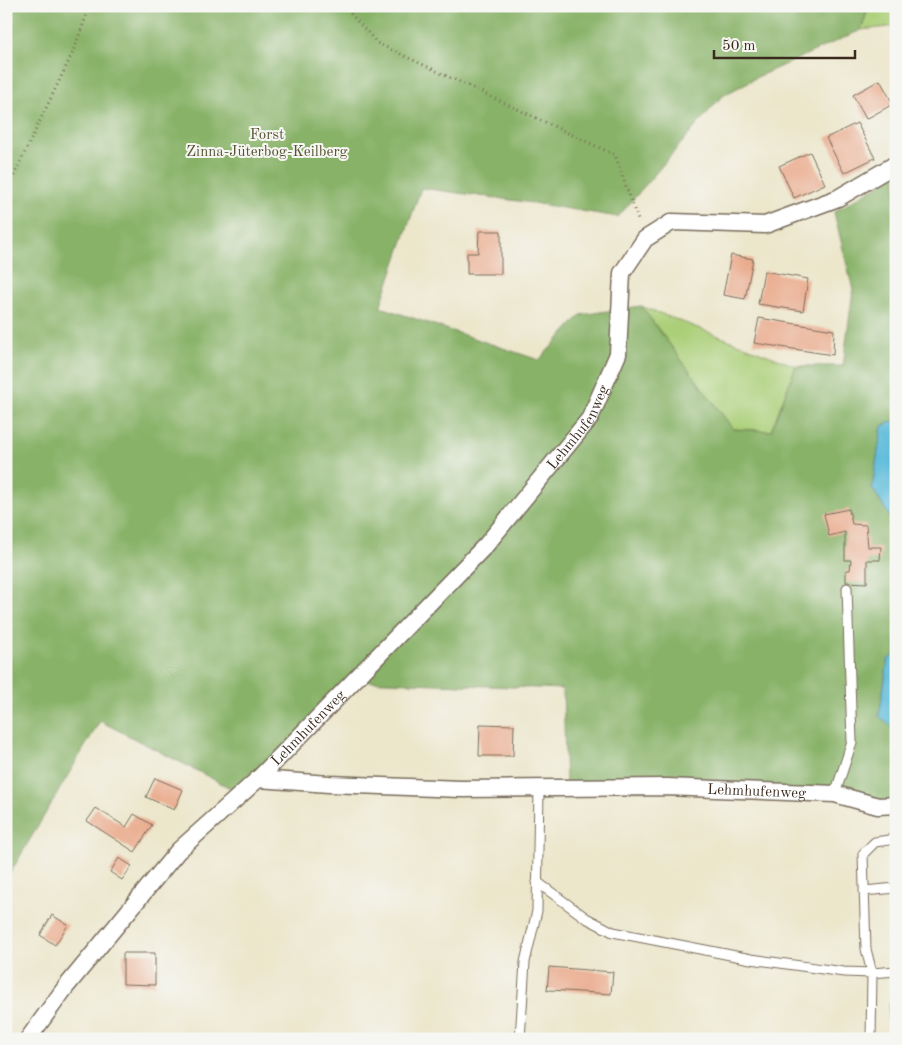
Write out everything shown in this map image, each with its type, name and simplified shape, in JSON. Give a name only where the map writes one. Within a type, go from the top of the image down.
[{"type":"street","name":"Lehmhufenweg","points":[[28,1039],[65,988],[178,850],[258,779],[486,545],[590,418],[618,354],[622,273],[645,239],[672,222],[765,225],[838,198],[896,164]]},
{"type":"street","name":"Lehmhufenweg","points":[[258,779],[329,784],[452,788],[667,787],[835,794],[878,806],[896,805]]},
{"type":"lane","points":[[835,794],[852,742],[847,588]]},
{"type":"lane","points":[[520,1039],[525,962],[537,911],[539,788]]},
{"type":"lane","points":[[871,1039],[872,973],[866,949],[863,854],[875,842],[896,839]]},
{"type":"lane","points":[[537,882],[586,918],[613,932],[751,959],[844,972],[872,973],[896,971]]},
{"type":"lane","points":[[864,891],[896,888]]},
{"type":"path","points":[[6,182],[12,177],[69,61],[90,6]]},
{"type":"path","points":[[344,6],[377,43],[615,154],[645,239]]},
{"type":"green space","name":"Forst Zinna-Jüterbog-Keilberg","points":[[6,6],[869,6],[861,30],[757,77],[721,97],[618,217],[421,188],[380,307],[539,360],[581,315],[641,306],[733,429],[771,431],[796,366],[843,366],[853,290],[834,212],[896,175],[896,420],[882,426],[872,488],[896,527],[896,654],[888,660],[879,716],[896,730],[896,805],[840,796],[566,788],[563,689],[361,681],[246,796],[100,721],[6,880]]},
{"type":"green space","points":[[869,6],[896,6],[896,26],[861,30]]},
{"type":"green space","points":[[641,306],[796,366],[771,431],[733,429]]},
{"type":"water","points":[[896,420],[896,527],[872,488],[882,426]]},
{"type":"water","points":[[896,654],[896,730],[879,716],[888,660]]},
{"type":"building","points":[[880,80],[893,104],[866,119],[853,95]]},
{"type":"building","points":[[857,123],[875,158],[844,173],[826,138]]},
{"type":"building","points":[[810,152],[825,184],[794,198],[779,166]]},
{"type":"building","points":[[479,231],[501,231],[501,274],[467,274],[467,253],[478,253]]},
{"type":"building","points":[[731,255],[753,259],[745,299],[723,295]]},
{"type":"building","points":[[764,271],[808,279],[803,311],[758,304]]},
{"type":"building","points":[[759,318],[834,330],[833,355],[754,343]]},
{"type":"building","points":[[849,509],[852,524],[866,525],[868,547],[881,547],[880,560],[867,560],[867,583],[846,582],[846,570],[850,570],[851,560],[845,560],[845,532],[829,536],[824,514]]},
{"type":"building","points":[[480,724],[514,725],[513,756],[479,756]]},
{"type":"building","points":[[155,778],[183,790],[174,810],[146,797]]},
{"type":"building","points":[[96,808],[126,827],[134,814],[152,825],[135,852],[87,821]]},
{"type":"building","points":[[119,858],[132,866],[122,880],[110,872]]},
{"type":"building","points":[[52,915],[68,925],[55,945],[40,935]]},
{"type":"building","points":[[123,953],[155,953],[155,985],[123,984]]},
{"type":"building","points":[[549,967],[613,972],[611,994],[547,991]]},
{"type":"building","points":[[892,994],[896,994],[896,1039],[893,1039]]}]
